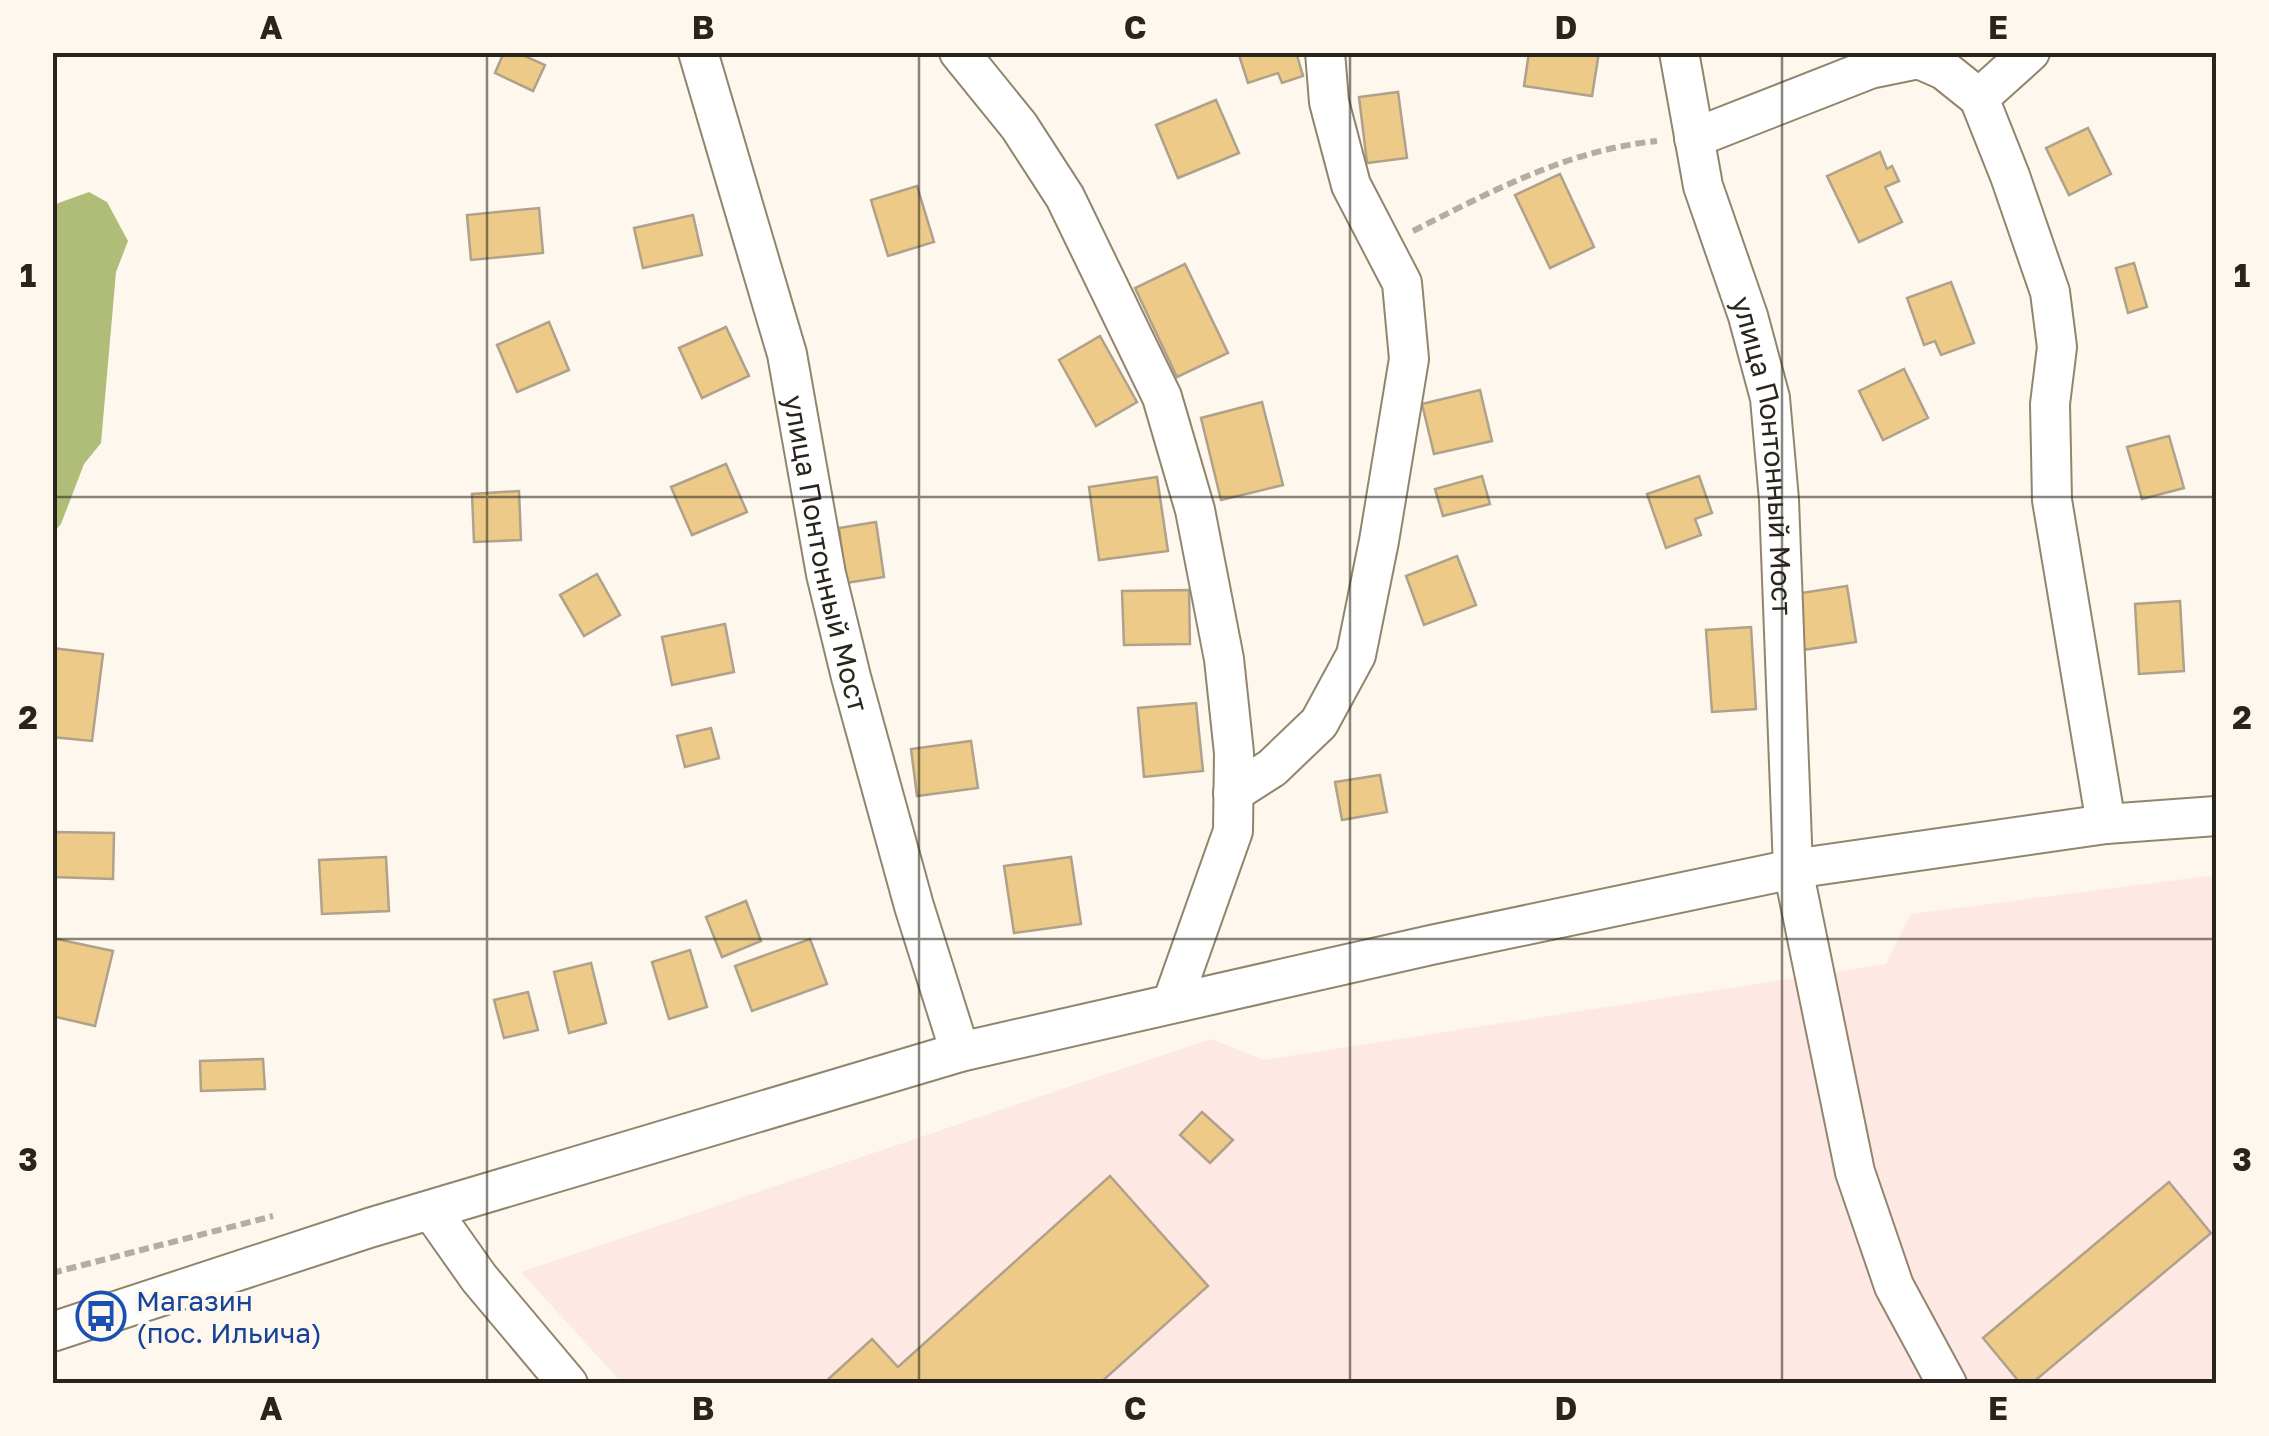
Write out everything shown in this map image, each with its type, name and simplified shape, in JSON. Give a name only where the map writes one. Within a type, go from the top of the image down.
[{"type":"street","name":"улица Понтонный Мост","points":[[698,52],[787,354],[826,574],[850,677],[914,906],[960,1052]]},
{"type":"street","points":[[959,52],[1019,126],[1064,197],[1162,397],[1195,510],[1224,658],[1234,753],[1233,831],[1172,1003]]},
{"type":"street","points":[[1234,793],[1272,768],[1319,722],[1356,655],[1380,541],[1409,359],[1402,283],[1351,184],[1329,102],[1325,52]]},
{"type":"street","name":"улица Понтонный Мост","points":[[1679,52],[1703,186],[1748,316],[1770,398],[1779,500],[1793,870],[1854,1172],[1894,1286],[1947,1384]]},
{"type":"street","points":[[1978,98],[2030,52]]},
{"type":"street","points":[[1694,138],[1870,69],[1919,59],[1944,70],[1978,98],[2050,292],[2057,347],[2050,404],[2052,500],[2106,824]]},
{"type":"street","points":[[52,1332],[431,1210],[960,1052],[1793,870],[2106,824],[2216,816]]},
{"type":"street","points":[[431,1210],[479,1278],[568,1384]]},
{"type":"path","points":[[1385,245],[1529,173],[1616,145],[1694,138]]},
{"type":"shaded area","points":[[2216,875],[2216,1383],[622,1383],[521,1272],[1211,1039],[1264,1060],[1886,964],[1911,914]]},
{"type":"green space","points":[[89,192],[107,202],[128,241],[116,272],[101,443],[84,464],[61,524],[53,533],[53,205]]},
{"type":"building","points":[[504,52],[516,52],[545,65],[533,91],[495,73]]},
{"type":"building","points":[[1238,52],[1296,52],[1303,76],[1282,83],[1278,73],[1248,83]]},
{"type":"building","points":[[1529,52],[1599,52],[1592,96],[1524,86]]},
{"type":"building","points":[[1398,92],[1407,158],[1367,163],[1359,97]]},
{"type":"building","points":[[1216,100],[1239,153],[1178,178],[1156,125]]},
{"type":"building","points":[[2088,128],[2111,174],[2069,195],[2046,148]]},
{"type":"building","points":[[1880,152],[1887,169],[1892,166],[1899,181],[1885,187],[1902,222],[1859,242],[1827,176]]},
{"type":"building","points":[[1560,174],[1594,247],[1550,268],[1515,195]]},
{"type":"building","points":[[917,186],[934,242],[888,256],[871,200]]},
{"type":"building","points":[[539,208],[543,253],[471,260],[467,215]]},
{"type":"building","points":[[693,215],[702,255],[643,268],[634,228]]},
{"type":"building","points":[[2134,263],[2147,307],[2128,313],[2116,268]]},
{"type":"building","points":[[1185,264],[1228,353],[1177,377],[1135,288]]},
{"type":"building","points":[[1951,282],[1974,343],[1941,355],[1935,341],[1924,345],[1907,298]]},
{"type":"building","points":[[549,322],[569,370],[517,392],[497,345]]},
{"type":"building","points":[[726,327],[749,376],[702,398],[679,348]]},
{"type":"building","points":[[1100,336],[1137,402],[1096,426],[1059,360]]},
{"type":"building","points":[[1904,369],[1928,418],[1883,440],[1859,391]]},
{"type":"building","points":[[1480,390],[1492,441],[1434,454],[1422,404]]},
{"type":"building","points":[[1262,402],[1283,485],[1221,500],[1201,418]]},
{"type":"building","points":[[2169,436],[2184,488],[2142,499],[2127,447]]},
{"type":"building","points":[[726,464],[747,512],[692,535],[671,487]]},
{"type":"building","points":[[1482,476],[1490,504],[1443,516],[1435,489]]},
{"type":"building","points":[[1699,476],[1712,513],[1695,519],[1701,535],[1666,548],[1647,494]]},
{"type":"building","points":[[1157,477],[1168,551],[1099,560],[1089,487]]},
{"type":"building","points":[[519,491],[521,540],[474,542],[472,494]]},
{"type":"building","points":[[876,522],[884,577],[846,583],[839,528]]},
{"type":"building","points":[[1457,556],[1476,605],[1424,625],[1406,576]]},
{"type":"building","points":[[597,574],[620,615],[584,636],[560,595]]},
{"type":"building","points":[[1847,586],[1856,642],[1803,650],[1795,594]]},
{"type":"building","points":[[1189,590],[1190,644],[1124,645],[1122,591]]},
{"type":"building","points":[[2180,601],[2184,671],[2139,674],[2135,604]]},
{"type":"building","points":[[725,624],[734,672],[672,685],[662,637]]},
{"type":"building","points":[[1751,627],[1756,709],[1712,712],[1706,630]]},
{"type":"building","points":[[52,648],[103,654],[92,741],[52,737]]},
{"type":"building","points":[[1196,703],[1203,771],[1144,777],[1138,708]]},
{"type":"building","points":[[711,728],[719,758],[685,767],[677,736]]},
{"type":"building","points":[[971,741],[978,788],[917,796],[911,749]]},
{"type":"building","points":[[1380,775],[1387,812],[1342,820],[1335,782]]},
{"type":"building","points":[[53,832],[114,833],[113,879],[52,877]]},
{"type":"building","points":[[386,857],[389,911],[322,914],[319,860]]},
{"type":"building","points":[[1071,857],[1081,924],[1014,933],[1004,866]]},
{"type":"building","points":[[746,901],[761,941],[722,957],[706,917]]},
{"type":"building","points":[[52,938],[113,951],[95,1026],[52,1016]]},
{"type":"building","points":[[810,939],[827,984],[752,1011],[735,966]]},
{"type":"building","points":[[690,950],[707,1007],[669,1019],[652,962]]},
{"type":"building","points":[[591,963],[606,1023],[569,1033],[554,972]]},
{"type":"building","points":[[528,992],[538,1030],[504,1038],[494,1000]]},
{"type":"building","points":[[263,1059],[265,1089],[201,1091],[200,1061]]},
{"type":"building","points":[[1202,1112],[1233,1140],[1210,1163],[1180,1135]]},
{"type":"building","points":[[1110,1176],[1208,1286],[1099,1384],[823,1384],[872,1339],[898,1367]]},
{"type":"building","points":[[2169,1182],[2211,1233],[2031,1384],[2021,1384],[1983,1338]]},
{"type":"place","name":"Магазин (пос. Ильича)","points":[[101,1316]]}]
